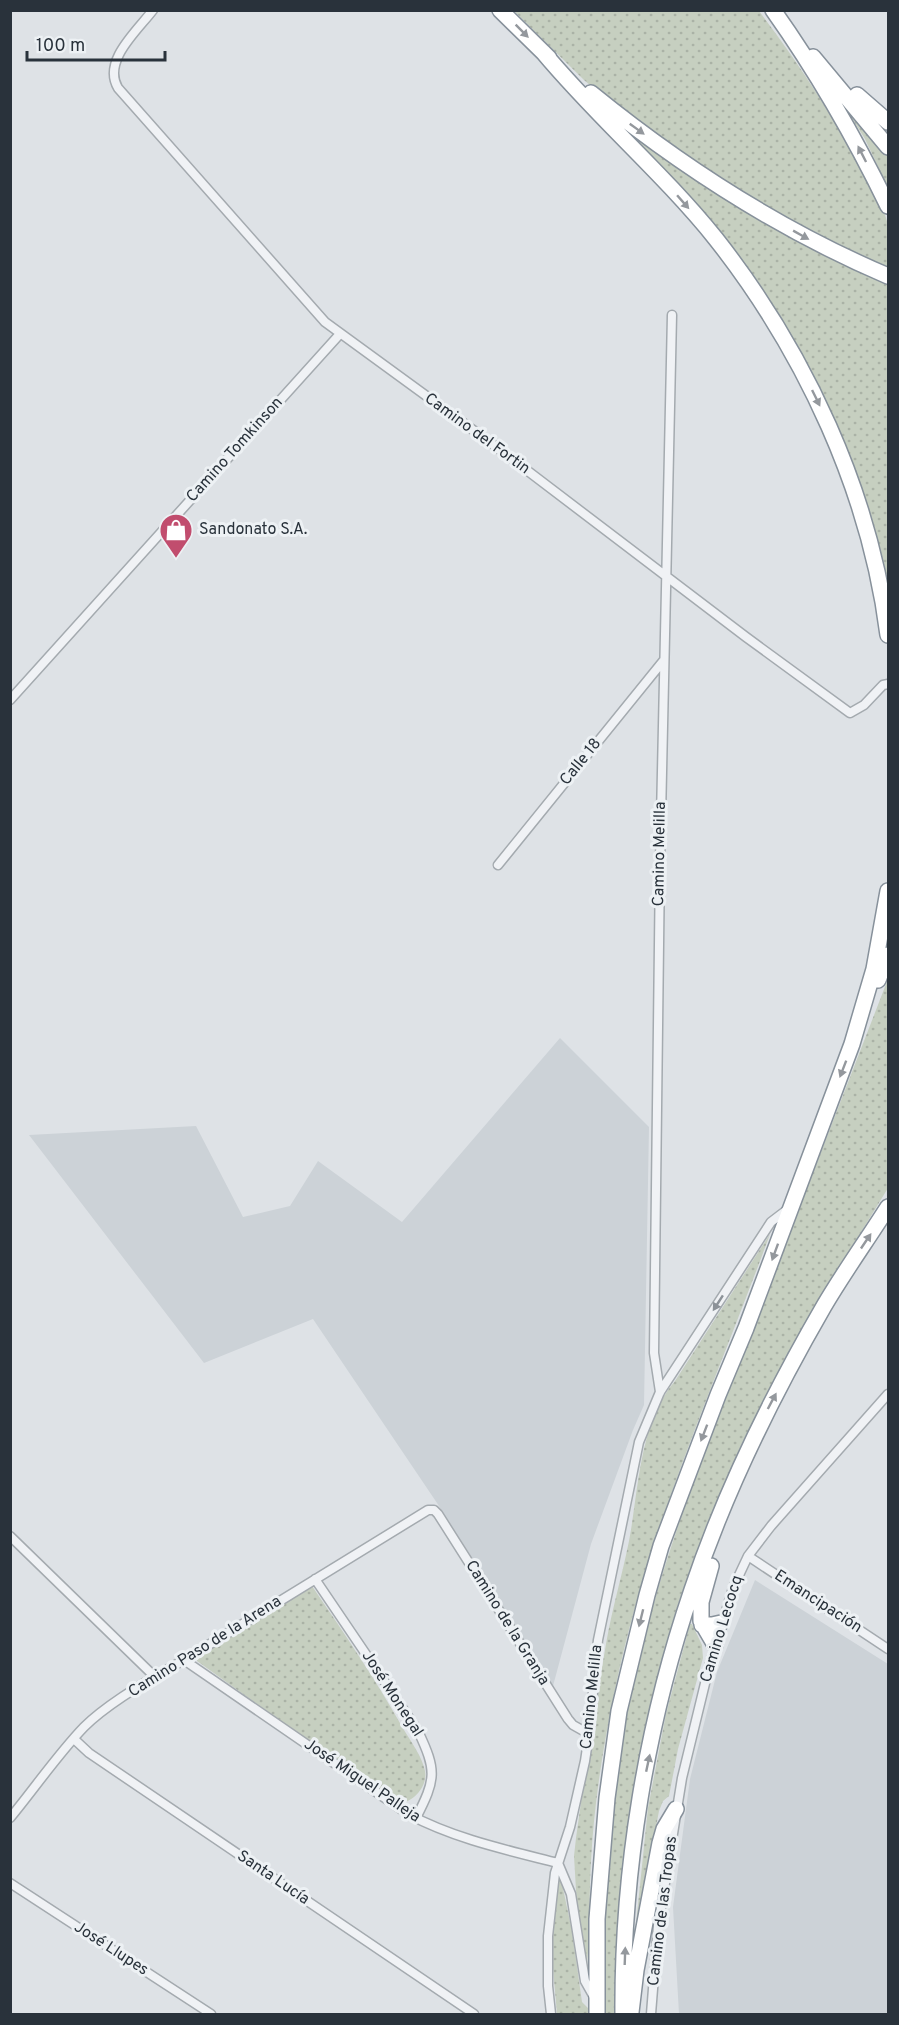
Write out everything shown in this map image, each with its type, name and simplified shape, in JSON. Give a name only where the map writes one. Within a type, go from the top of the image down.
[{"type":"highway","points":[[500,10],[543,52],[627,122],[710,180],[811,240],[888,276]]},
{"type":"highway","points":[[773,10],[861,100],[888,122]]},
{"type":"highway","points":[[773,10],[888,147]]},
{"type":"highway","points":[[773,10],[797,44],[856,142],[888,206]]},
{"type":"highway","points":[[543,52],[565,79],[653,169],[715,239],[746,280],[788,346],[816,398],[857,500],[871,546],[888,635]]},
{"type":"highway","points":[[852,1044],[874,969],[888,891]]},
{"type":"highway","points":[[596,2007],[597,1919],[607,1798],[619,1711],[661,1546],[888,955]]},
{"type":"highway","points":[[623,2014],[629,1889],[646,1770],[678,1632],[714,1529],[769,1408],[824,1305],[888,1207]]},
{"type":"highway","points":[[715,1645],[702,1625],[701,1602],[705,1584],[738,1494],[740,1470]]},
{"type":"highway","points":[[702,1625],[712,1626],[721,1623]]},
{"type":"highway","points":[[631,2014],[638,1960],[660,1843],[668,1821],[676,1809]]},
{"type":"street","name":"Camino del Fortin","points":[[153,10],[120,54],[114,66],[113,76],[118,88],[339,335],[495,446],[850,713],[864,705],[883,685],[888,684]]},
{"type":"street","name":"Camino Melilla","points":[[660,1392],[654,1353],[660,863],[672,315]]},
{"type":"street","name":"Camino Tomkinson","points":[[10,700],[339,335]]},
{"type":"street","name":"Calle 18","points":[[498,865],[664,660]]},
{"type":"street","name":"Camino Melilla","points":[[558,1863],[570,1827],[589,1734],[598,1640],[606,1593],[645,1424],[660,1392],[771,1222],[791,1207]]},
{"type":"street","name":"Camino Lecocq","points":[[676,1809],[721,1623],[733,1588],[748,1556],[771,1526],[888,1394]]},
{"type":"street","name":"Camino de la Granja","points":[[428,1510],[434,1510],[438,1514],[568,1719],[573,1725],[589,1734]]},
{"type":"street","name":"Camino Paso de la Arena","points":[[10,1818],[91,1721],[154,1676],[184,1660],[428,1510]]},
{"type":"street","points":[[10,1536],[154,1676]]},
{"type":"street","name":"Emancipación","points":[[748,1556],[888,1648]]},
{"type":"street","name":"José Monegal","points":[[315,1579],[418,1731],[426,1748],[431,1763],[432,1777],[429,1791],[416,1818]]},
{"type":"street","name":"José Miguel Palleja","points":[[184,1660],[416,1818],[466,1839],[558,1863]]},
{"type":"street","name":"Santa Lucía","points":[[74,1739],[89,1753],[474,2014]]},
{"type":"street","name":"Camino de las Tropas","points":[[651,2014],[658,1926],[676,1809]]},
{"type":"street","points":[[558,1863],[571,1894],[585,1981],[596,2007]]},
{"type":"street","points":[[551,2014],[548,1936],[552,1893],[558,1863]]},
{"type":"street","name":"José Llupes","points":[[10,1883],[212,2014]]},
{"type":"shaded area","points":[[560,1038],[649,1127],[644,1405],[591,1544],[553,1686],[437,1503],[313,1319],[204,1363],[29,1135],[196,1126],[243,1217],[290,1206],[318,1161],[402,1222]]},
{"type":"shaded area","points":[[755,1580],[888,1664],[888,2014],[679,2014],[673,1907],[690,1779],[717,1672]]},
{"type":"green space","points":[[514,11],[759,11],[818,95],[880,205],[889,231],[888,271],[762,209],[611,103],[584,80]]},
{"type":"green space","points":[[841,101],[888,152],[888,188],[865,139]]},
{"type":"green space","points":[[629,132],[707,187],[767,224],[813,249],[888,284],[888,589],[872,523],[853,465],[825,399],[777,312],[757,283]]},
{"type":"green space","points":[[888,979],[888,1188],[790,1349],[742,1443],[707,1524],[678,1604],[644,1737],[625,1847],[627,1852],[618,2014],[603,2014],[605,1910],[613,1806],[618,1763],[644,1638],[668,1556],[696,1475]]},
{"type":"green space","points":[[770,1234],[684,1459],[645,1573],[629,1631],[611,1711],[597,1797],[592,1840],[587,1966],[577,1907],[574,1856],[576,1838],[606,1644],[629,1541],[647,1436],[663,1398]]},
{"type":"green space","points":[[312,1586],[371,1675],[416,1749],[425,1771],[425,1777],[419,1792],[410,1800],[400,1804],[197,1661],[197,1655]]},
{"type":"green space","points":[[690,1624],[702,1645],[703,1658],[678,1749],[669,1796],[663,1801],[659,1811],[634,1943],[648,1808],[666,1714]]},
{"type":"green space","points":[[560,1878],[572,1931],[582,2002],[589,2009],[589,2014],[557,2014],[552,1928],[555,1894]]},
{"type":"place","name":"Sandonato S.A.","points":[[176,559]]}]
